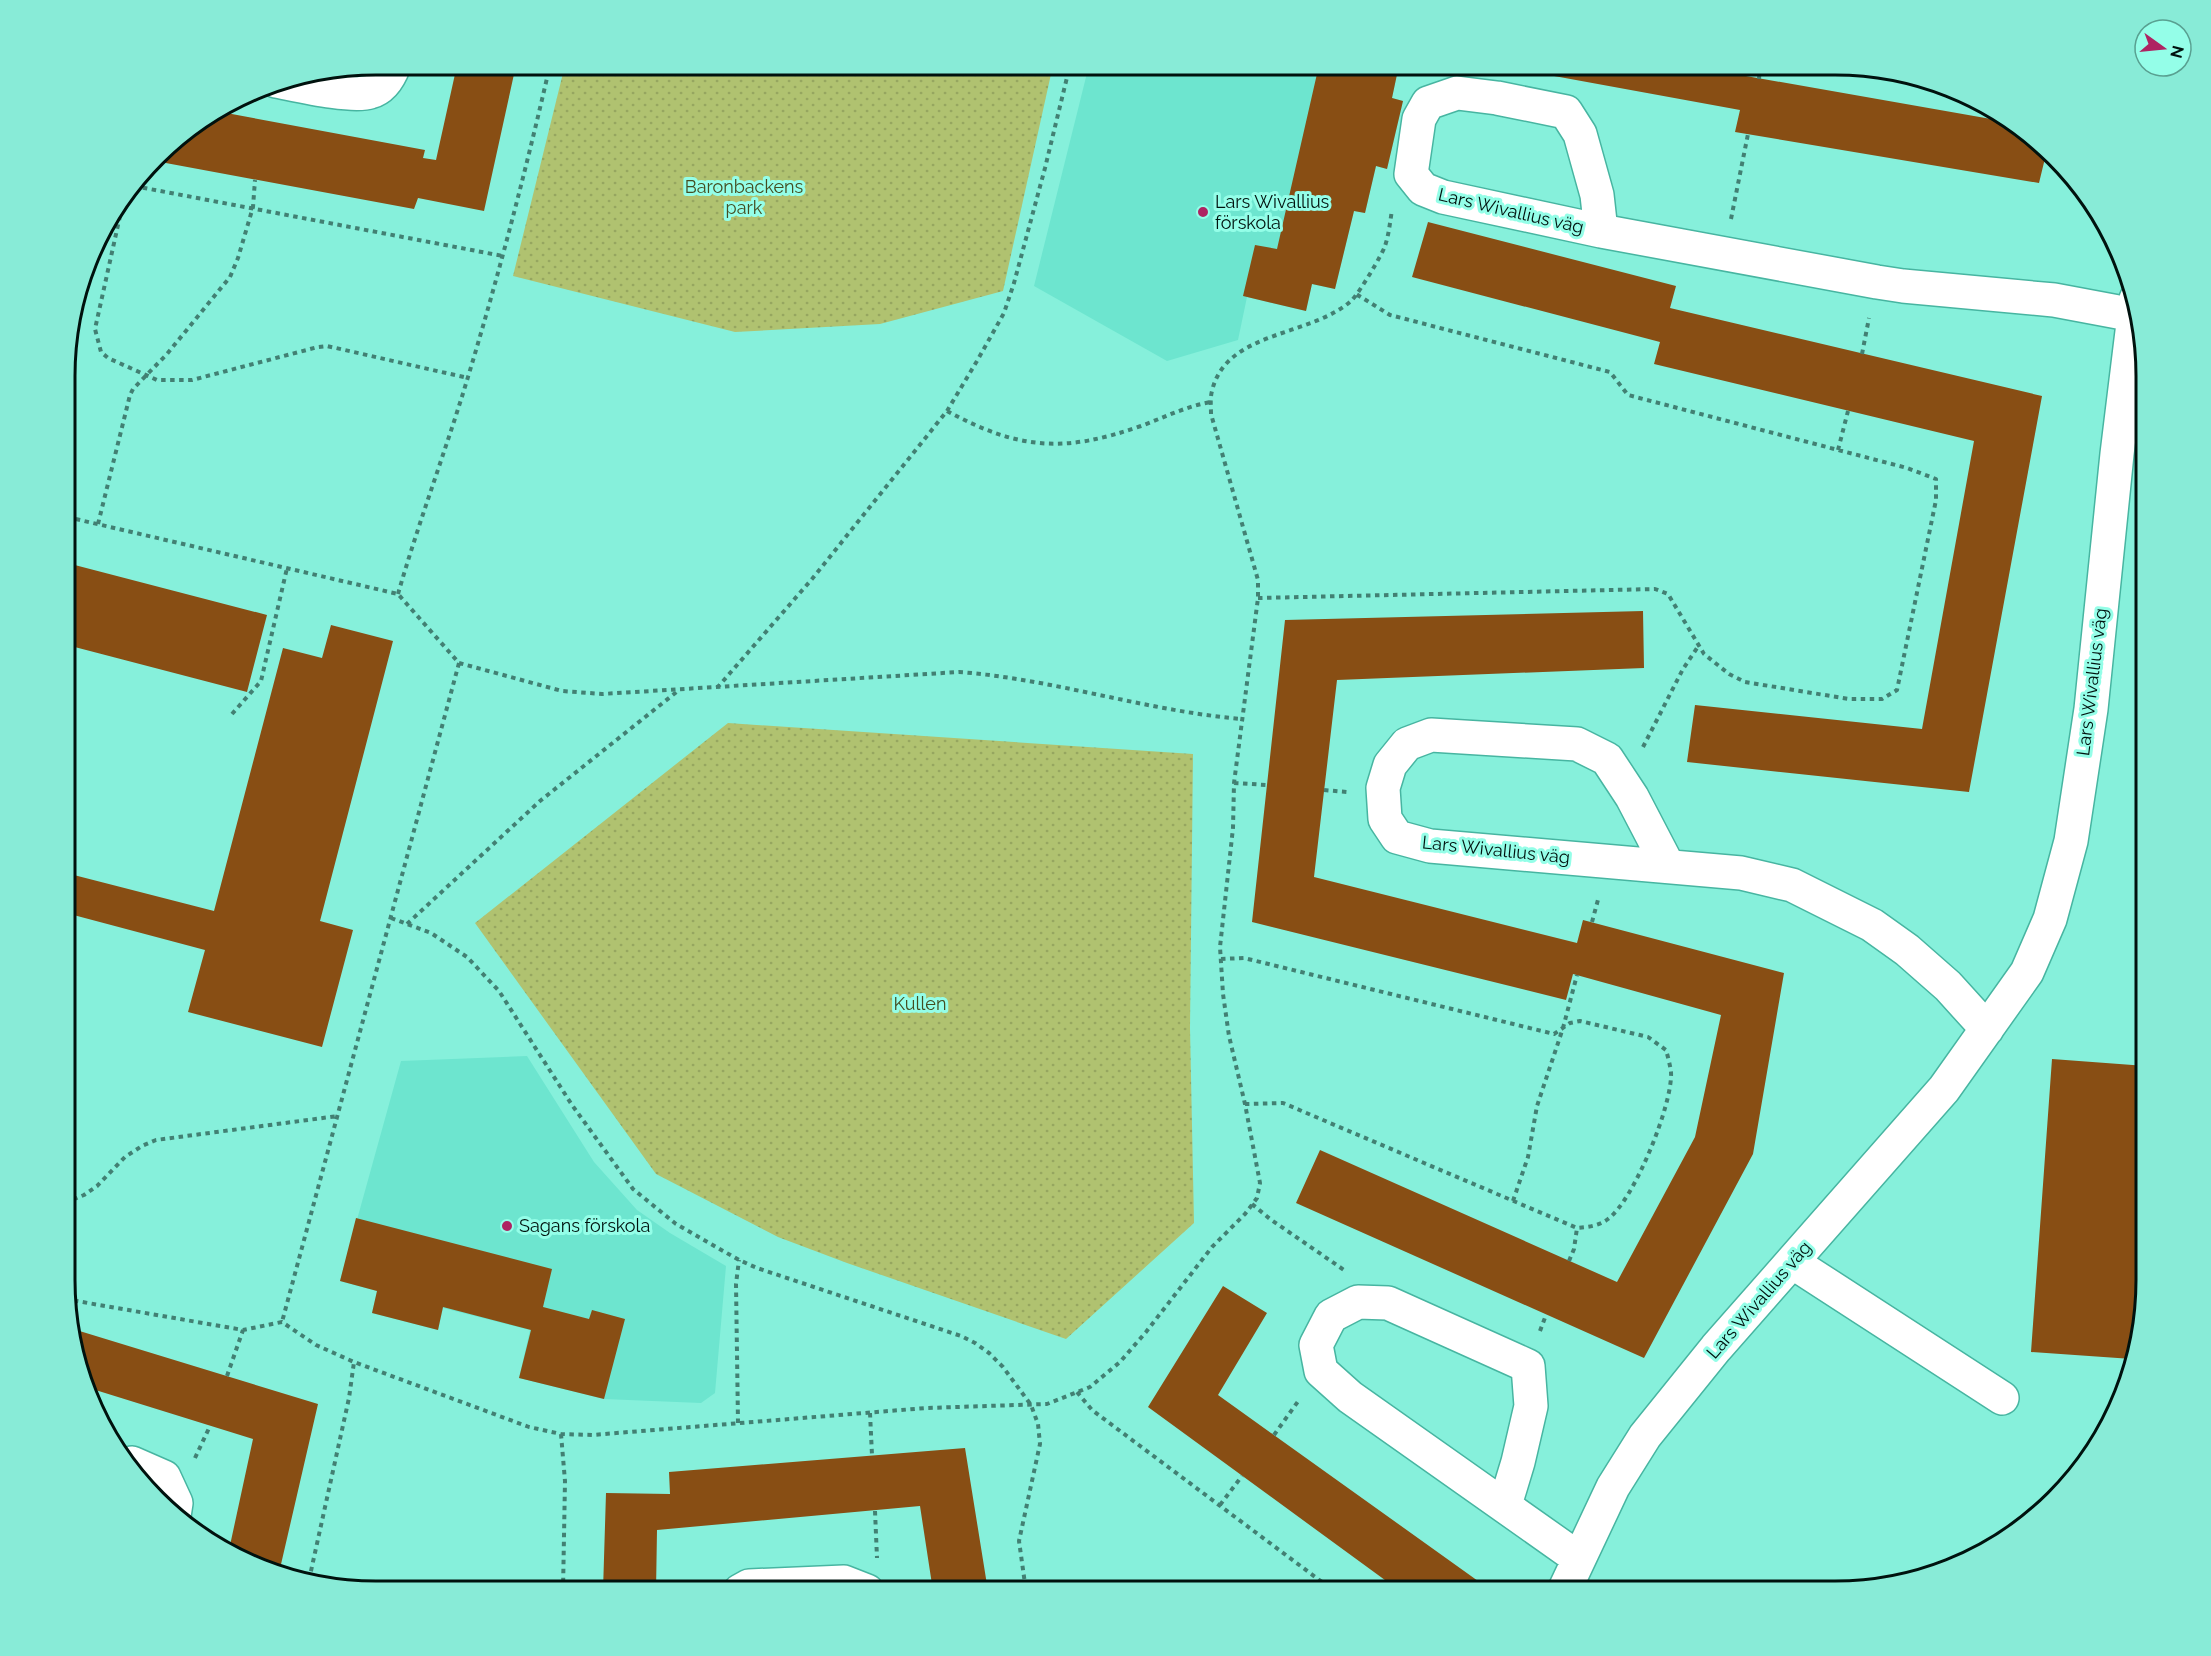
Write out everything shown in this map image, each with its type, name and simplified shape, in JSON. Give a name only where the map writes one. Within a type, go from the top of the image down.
[{"type":"street","points":[[298,85],[345,93],[371,92],[389,79],[390,75]]},
{"type":"street","name":"Lars Wivallius väg","points":[[1601,231],[1597,195],[1580,134],[1566,112],[1497,98],[1457,93],[1428,103],[1419,119],[1411,174],[1423,189],[1443,197],[1601,231],[1724,255],[1903,286],[2128,306]]},
{"type":"street","name":"Lars Wivallius väg","points":[[1568,1581],[1613,1486],[1644,1436],[1716,1348],[1944,1089],[2027,972],[2050,919],[2071,841],[2091,709],[2132,331]]},
{"type":"street","name":"Lars Wivallius väg","points":[[1668,866],[1607,759],[1577,744],[1431,735],[1407,744],[1390,765],[1383,788],[1385,819],[1397,837],[1430,846],[1742,873],[1792,885],[1872,925],[1907,950],[1948,986],[1987,1029]]},
{"type":"street","points":[[1792,1262],[2002,1398]]},
{"type":"street","points":[[1504,1505],[1518,1462],[1531,1406],[1528,1366],[1388,1302],[1358,1302],[1331,1316],[1316,1345],[1321,1371],[1350,1396],[1578,1558]]},
{"type":"street","points":[[140,1467],[164,1477],[176,1504]]},
{"type":"street","points":[[849,1581],[872,1577]]},
{"type":"path","points":[[398,594],[468,378],[518,203],[548,75]]},
{"type":"path","points":[[717,688],[812,579],[947,411],[1004,313],[1046,168],[1068,75]]},
{"type":"path","points":[[1759,75],[1759,79]]},
{"type":"path","points":[[1724,255],[1748,134]]},
{"type":"path","points":[[98,524],[130,395],[230,277],[253,207],[255,180]]},
{"type":"path","points":[[142,187],[503,256]]},
{"type":"path","points":[[76,1301],[243,1330],[282,1322],[316,1345],[354,1362],[529,1427],[561,1434],[592,1435],[870,1413],[1047,1404],[1090,1387],[1120,1362],[1212,1247],[1245,1214],[1257,1197],[1260,1183],[1229,1036],[1220,947],[1233,828],[1234,783],[1258,598],[1258,580],[1211,414],[1211,392],[1218,373],[1228,359],[1252,345],[1335,312],[1356,294],[1385,248],[1394,200]]},
{"type":"path","points":[[119,219],[95,329],[101,352],[108,358],[146,377],[157,380],[192,380],[327,346],[468,378]]},
{"type":"path","points":[[1258,598],[1655,589],[1668,594],[1704,654],[1729,674],[1744,682],[1849,699],[1882,699],[1897,690],[1936,500],[1936,479],[1907,468],[1628,395],[1610,372],[1390,315],[1356,294]]},
{"type":"path","points":[[947,411],[978,428],[1017,441],[1055,444],[1089,441],[1181,412],[1193,405],[1211,402]]},
{"type":"path","points":[[1838,450],[1848,411]]},
{"type":"path","points":[[75,519],[398,594],[459,663],[562,691],[602,694],[958,672],[999,675],[1212,717],[1242,719]]},
{"type":"path","points":[[232,714],[261,681],[287,568]]},
{"type":"path","points":[[1621,780],[1631,770],[1683,669],[1699,645]]},
{"type":"path","points":[[282,1322],[459,663]]},
{"type":"path","points":[[407,924],[540,801],[679,690]]},
{"type":"path","points":[[1234,783],[1267,786]]},
{"type":"path","points":[[391,918],[431,933],[467,957],[499,991],[572,1105],[633,1189],[676,1224],[739,1260],[975,1343],[1003,1367],[1031,1405],[1038,1424],[1040,1444],[1019,1541],[1025,1581]]},
{"type":"path","points":[[1221,958],[1244,957],[1554,1034],[1570,1023],[1580,1021],[1648,1036],[1666,1050],[1671,1074],[1663,1114],[1648,1158],[1622,1204],[1608,1219],[1594,1226],[1577,1228],[1283,1103],[1245,1104]]},
{"type":"path","points":[[1513,1201],[1528,1156],[1537,1106],[1563,1028],[1577,975]]},
{"type":"path","points":[[75,1199],[97,1186],[125,1157],[156,1140],[338,1116]]},
{"type":"path","points":[[1252,1204],[1350,1275],[1358,1302]]},
{"type":"path","points":[[1569,1261],[1574,1249],[1577,1228]]},
{"type":"path","points":[[738,1423],[736,1284],[739,1260]]},
{"type":"path","points":[[227,1376],[243,1330]]},
{"type":"path","points":[[310,1574],[349,1398],[354,1362]]},
{"type":"path","points":[[1274,1435],[1321,1371]]},
{"type":"path","points":[[1077,1392],[1092,1410],[1321,1581]]},
{"type":"path","points":[[870,1413],[872,1455]]},
{"type":"path","points":[[561,1434],[565,1481],[563,1581]]},
{"type":"path","points":[[1220,1505],[1242,1476]]},
{"type":"path","points":[[872,1577],[875,1511]]},
{"type":"shaded area","name":"Lars Wivallius förskola","points":[[1087,75],[1397,75],[1392,98],[1403,101],[1387,169],[1376,166],[1365,213],[1354,211],[1335,289],[1312,284],[1306,311],[1247,297],[1238,340],[1167,361],[1034,286]]},
{"type":"shaded area","name":"Sagans förskola","points":[[527,1056],[594,1162],[637,1210],[670,1233],[726,1266],[715,1393],[701,1403],[604,1399],[519,1378],[530,1330],[443,1308],[438,1330],[372,1313],[377,1291],[340,1281],[401,1061]]},
{"type":"green space","name":"Baronbackens park","points":[[563,75],[1051,75],[1003,291],[880,324],[735,332],[513,276]]},
{"type":"green space","name":"Kullen","points":[[728,723],[1193,754],[1190,1028],[1194,1223],[1066,1339],[778,1237],[656,1174],[475,923]]},
{"type":"building","points":[[455,75],[514,75],[484,211],[418,198],[414,209],[163,163],[193,137],[229,113],[425,150],[423,158],[436,160]]},
{"type":"building","points":[[1317,75],[1397,75],[1392,98],[1403,101],[1387,169],[1376,166],[1365,213],[1354,211],[1335,289],[1312,284],[1306,311],[1243,296],[1255,245],[1277,249]]},
{"type":"building","points":[[1549,75],[1746,75],[1991,119],[2018,137],[2045,160],[2039,183],[1735,132],[1740,110]]},
{"type":"building","points":[[1428,222],[1676,286],[1670,308],[2042,396],[1969,792],[1687,762],[1695,705],[1922,729],[1974,441],[1654,364],[1660,342],[1412,277]]},
{"type":"building","points":[[75,565],[267,615],[247,692],[75,647]]},
{"type":"building","points":[[1643,611],[1644,668],[1337,680],[1314,877],[1577,943],[1583,920],[1784,973],[1753,1154],[1644,1358],[1296,1203],[1320,1150],[1617,1282],[1695,1137],[1721,1015],[1573,974],[1566,1000],[1252,922],[1285,620]]},
{"type":"building","points":[[331,625],[393,641],[320,921],[353,930],[322,1047],[188,1012],[205,950],[75,915],[75,875],[214,911],[283,648],[322,658]]},
{"type":"building","points":[[2052,1059],[2136,1065],[2136,1280],[2133,1319],[2126,1359],[2031,1352]]},
{"type":"building","points":[[356,1218],[552,1269],[543,1307],[589,1319],[592,1310],[625,1319],[604,1399],[519,1378],[531,1330],[443,1307],[438,1330],[372,1313],[377,1291],[340,1281]]},
{"type":"building","points":[[1223,1286],[1267,1313],[1218,1395],[1478,1581],[1386,1581],[1148,1407]]},
{"type":"building","points":[[80,1331],[318,1404],[281,1566],[230,1543],[253,1439],[96,1390],[85,1358]]},
{"type":"building","points":[[965,1448],[986,1581],[931,1581],[920,1506],[657,1530],[656,1581],[603,1581],[606,1493],[670,1494],[669,1472]]},
{"type":"place","name":"Lars Wivallius förskola","points":[[1203,212]]},
{"type":"place","name":"Sagans förskola","points":[[507,1226]]}]
